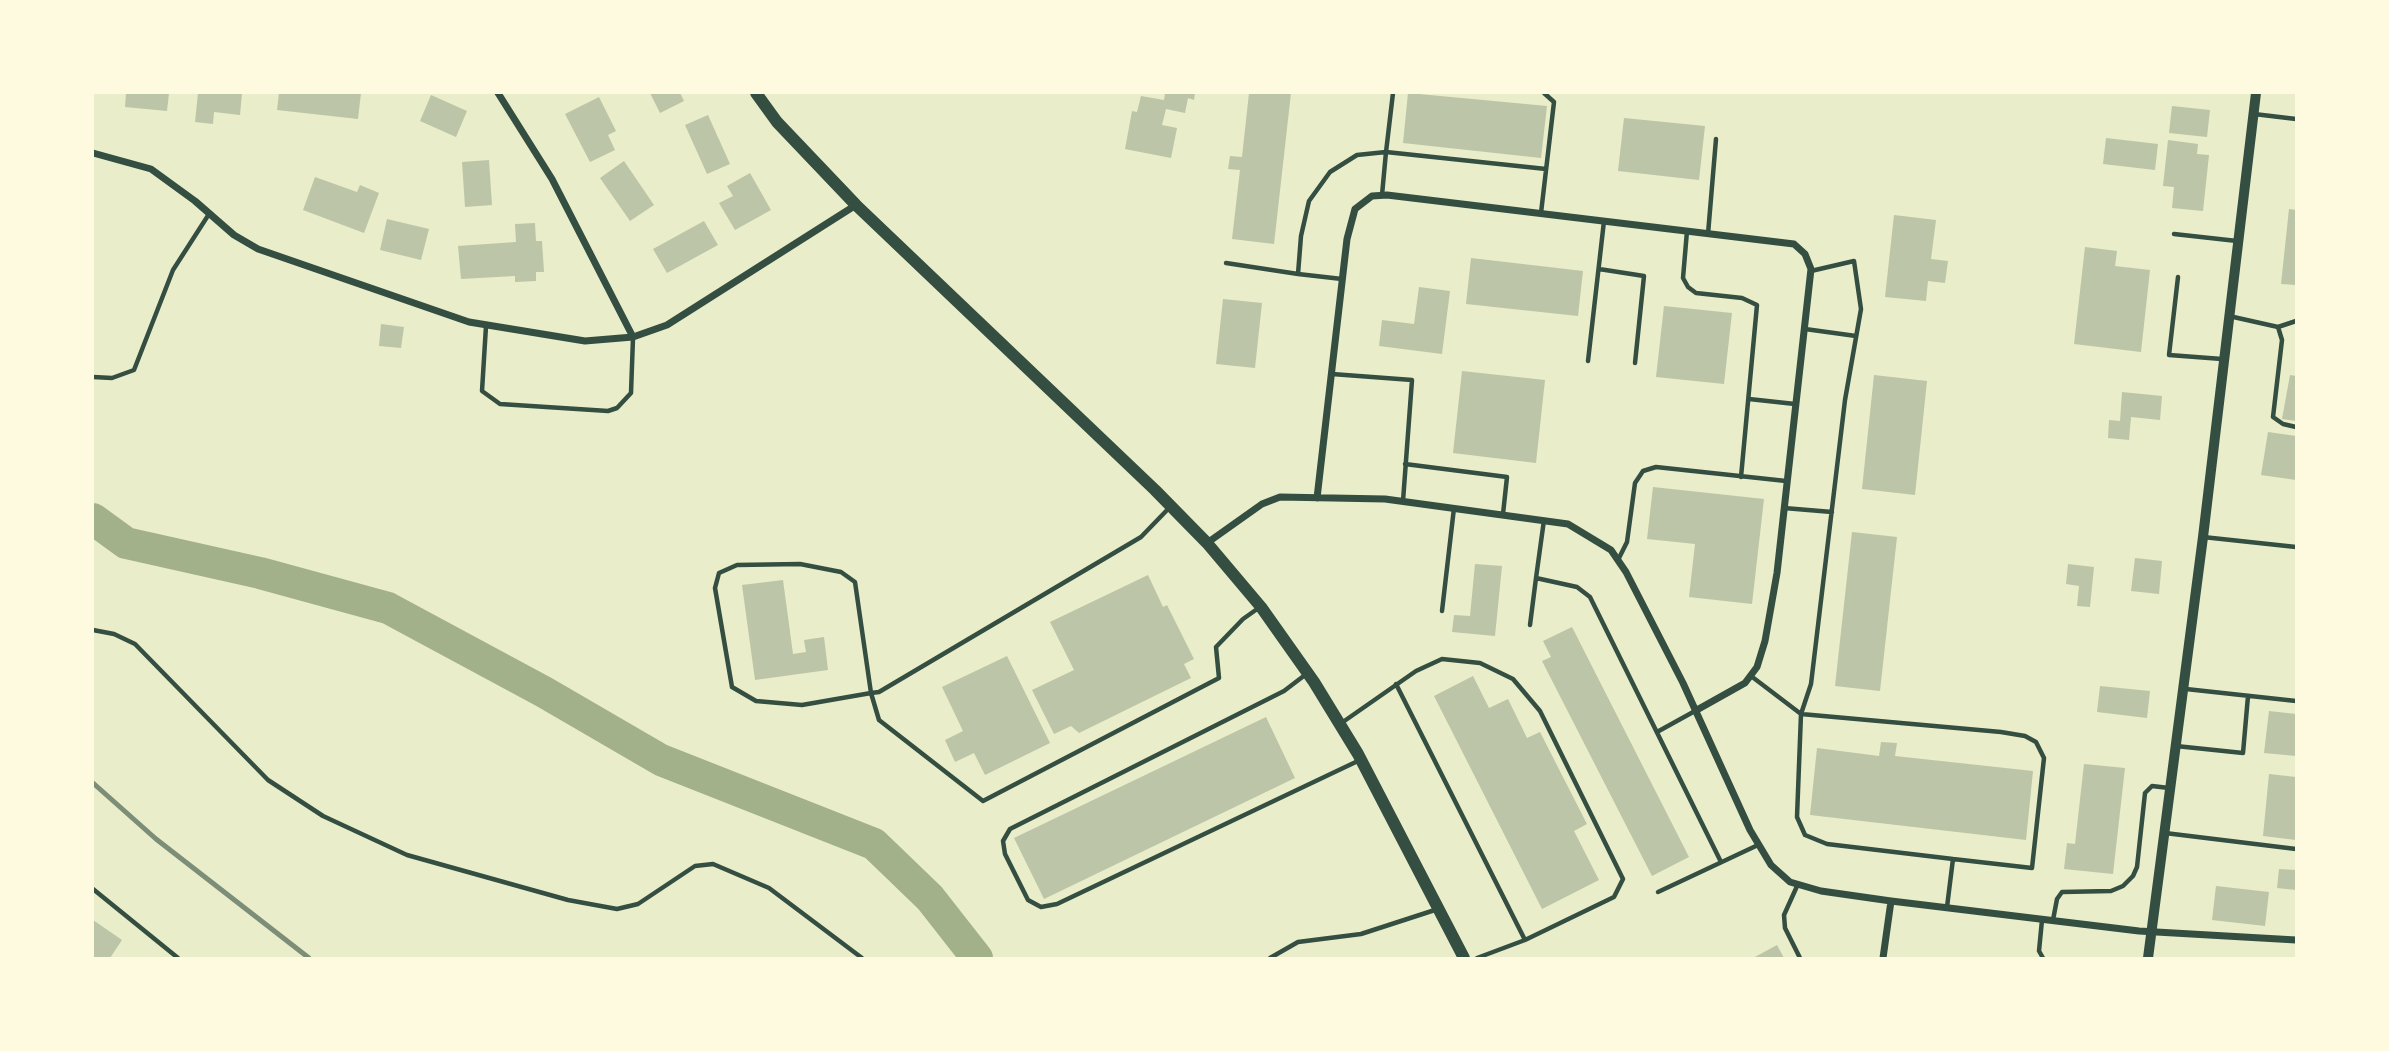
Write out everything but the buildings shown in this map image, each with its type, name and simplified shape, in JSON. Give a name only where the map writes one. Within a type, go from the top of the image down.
[{"type":"main road","points":[[756,93],[776,122],[856,205],[1171,506],[1207,543],[1261,607],[1308,673],[1361,760],[1464,958]]},
{"type":"street","points":[[498,93],[552,179],[633,337]]},
{"type":"street","points":[[2148,958],[2203,537],[2256,93]]},
{"type":"street","points":[[93,153],[151,169],[234,235],[258,249],[486,326],[585,341],[633,337],[667,325],[856,205]]},
{"type":"street","points":[[1317,498],[1347,239],[1355,209],[1372,196],[1604,220],[1794,244],[1805,254],[1811,271],[1784,508],[1765,640],[1757,667],[1745,683],[1695,711]]},
{"type":"street","points":[[1207,543],[1262,504],[1280,497],[1403,501],[1568,524],[1611,550],[1618,561],[1759,844],[1771,865],[1790,882],[1821,891],[1891,901],[2151,932],[2296,940]]},
{"type":"street","points":[[1883,958],[1891,901]]},
{"type":"lane","points":[[1382,195],[1393,93]]},
{"type":"lane","points":[[1541,214],[1554,102],[1544,93]]},
{"type":"lane","points":[[2253,114],[2296,119]]},
{"type":"lane","points":[[1708,234],[1716,139]]},
{"type":"lane","points":[[1297,274],[1301,236],[1309,201],[1330,172],[1357,155],[1387,152],[1546,169]]},
{"type":"lane","points":[[93,377],[112,378],[134,370],[173,270],[209,213]]},
{"type":"lane","points":[[1588,361],[1604,220]]},
{"type":"lane","points":[[1687,231],[1683,278],[1688,287],[1696,293],[1742,298],[1757,305],[1741,477]]},
{"type":"lane","points":[[2174,234],[2238,241]]},
{"type":"lane","points":[[1751,676],[1801,714],[2001,732],[2025,736],[2036,742],[2044,758],[2032,868],[1827,844],[1805,835],[1797,817],[1801,714],[1811,684],[1861,309],[1854,261],[1811,271]]},
{"type":"lane","points":[[1226,264],[1342,279]]},
{"type":"lane","points":[[1599,269],[1644,276],[1635,363]]},
{"type":"lane","points":[[2178,277],[2169,355],[2223,359]]},
{"type":"lane","points":[[2228,316],[2278,327],[2296,321]]},
{"type":"lane","points":[[486,326],[482,391],[500,404],[608,411],[617,408],[631,393],[633,337]]},
{"type":"lane","points":[[2278,327],[2282,340],[2273,417],[2283,424],[2296,426]]},
{"type":"lane","points":[[1805,329],[1856,336]]},
{"type":"lane","points":[[1332,374],[1412,380],[1403,501]]},
{"type":"lane","points":[[1749,399],[1796,404]]},
{"type":"lane","points":[[1405,464],[1507,477],[1503,514]]},
{"type":"lane","points":[[1618,561],[1627,542],[1635,483],[1643,471],[1656,467],[1787,481]]},
{"type":"lane","points":[[1171,506],[1141,537],[879,692],[871,694],[802,705],[756,701],[732,687],[715,587],[719,573],[737,565],[800,564],[841,572],[855,582],[871,694],[879,720],[983,801],[1219,678],[1216,647],[1243,619],[1261,607]]},
{"type":"lane","points":[[1442,611],[1454,508]]},
{"type":"lane","points":[[1784,508],[1832,512]]},
{"type":"lane","points":[[1530,625],[1544,520]]},
{"type":"lane","points":[[2203,537],[2296,547]]},
{"type":"lane","points":[[1536,578],[1577,587],[1590,597],[1721,862]]},
{"type":"lane","points":[[93,630],[114,635],[135,645],[268,780],[323,816],[407,855],[568,900],[617,909],[638,904],[695,866],[713,864],[769,888],[862,958]]},
{"type":"lane","points":[[1340,724],[1396,684],[1442,659],[1480,663],[1513,679],[1540,711],[1623,879],[1614,897],[1525,940],[1477,958]]},
{"type":"lane","points":[[1308,673],[1284,691],[1010,829],[1003,841],[1005,854],[1028,900],[1041,907],[1057,904],[1361,760]]},
{"type":"lane","points":[[1396,684],[1525,940]]},
{"type":"lane","points":[[2183,688],[2296,701]]},
{"type":"lane","points":[[2176,746],[2243,753],[2248,696]]},
{"type":"lane","points":[[1657,732],[1695,711]]},
{"type":"lane","points":[[2053,920],[2057,899],[2062,892],[2111,891],[2123,887],[2133,876],[2137,867],[2145,793],[2152,786],[2170,788]]},
{"type":"lane","points":[[2164,833],[2296,849]]},
{"type":"lane","points":[[1658,892],[1759,844]]},
{"type":"lane","points":[[1947,908],[1953,859]]},
{"type":"lane","points":[[1798,884],[1784,915],[1785,928],[1800,958]]},
{"type":"lane","points":[[93,889],[178,958]]},
{"type":"lane","points":[[1270,958],[1298,942],[1361,934],[1438,909]]},
{"type":"lane","points":[[2042,919],[2039,951],[2043,958]]},
{"type":"waterway","points":[[93,519],[126,543],[260,573],[388,608],[544,692],[661,760],[874,844],[930,898],[977,958]]},
{"type":"railway","points":[[93,783],[156,839],[309,958]]}]
